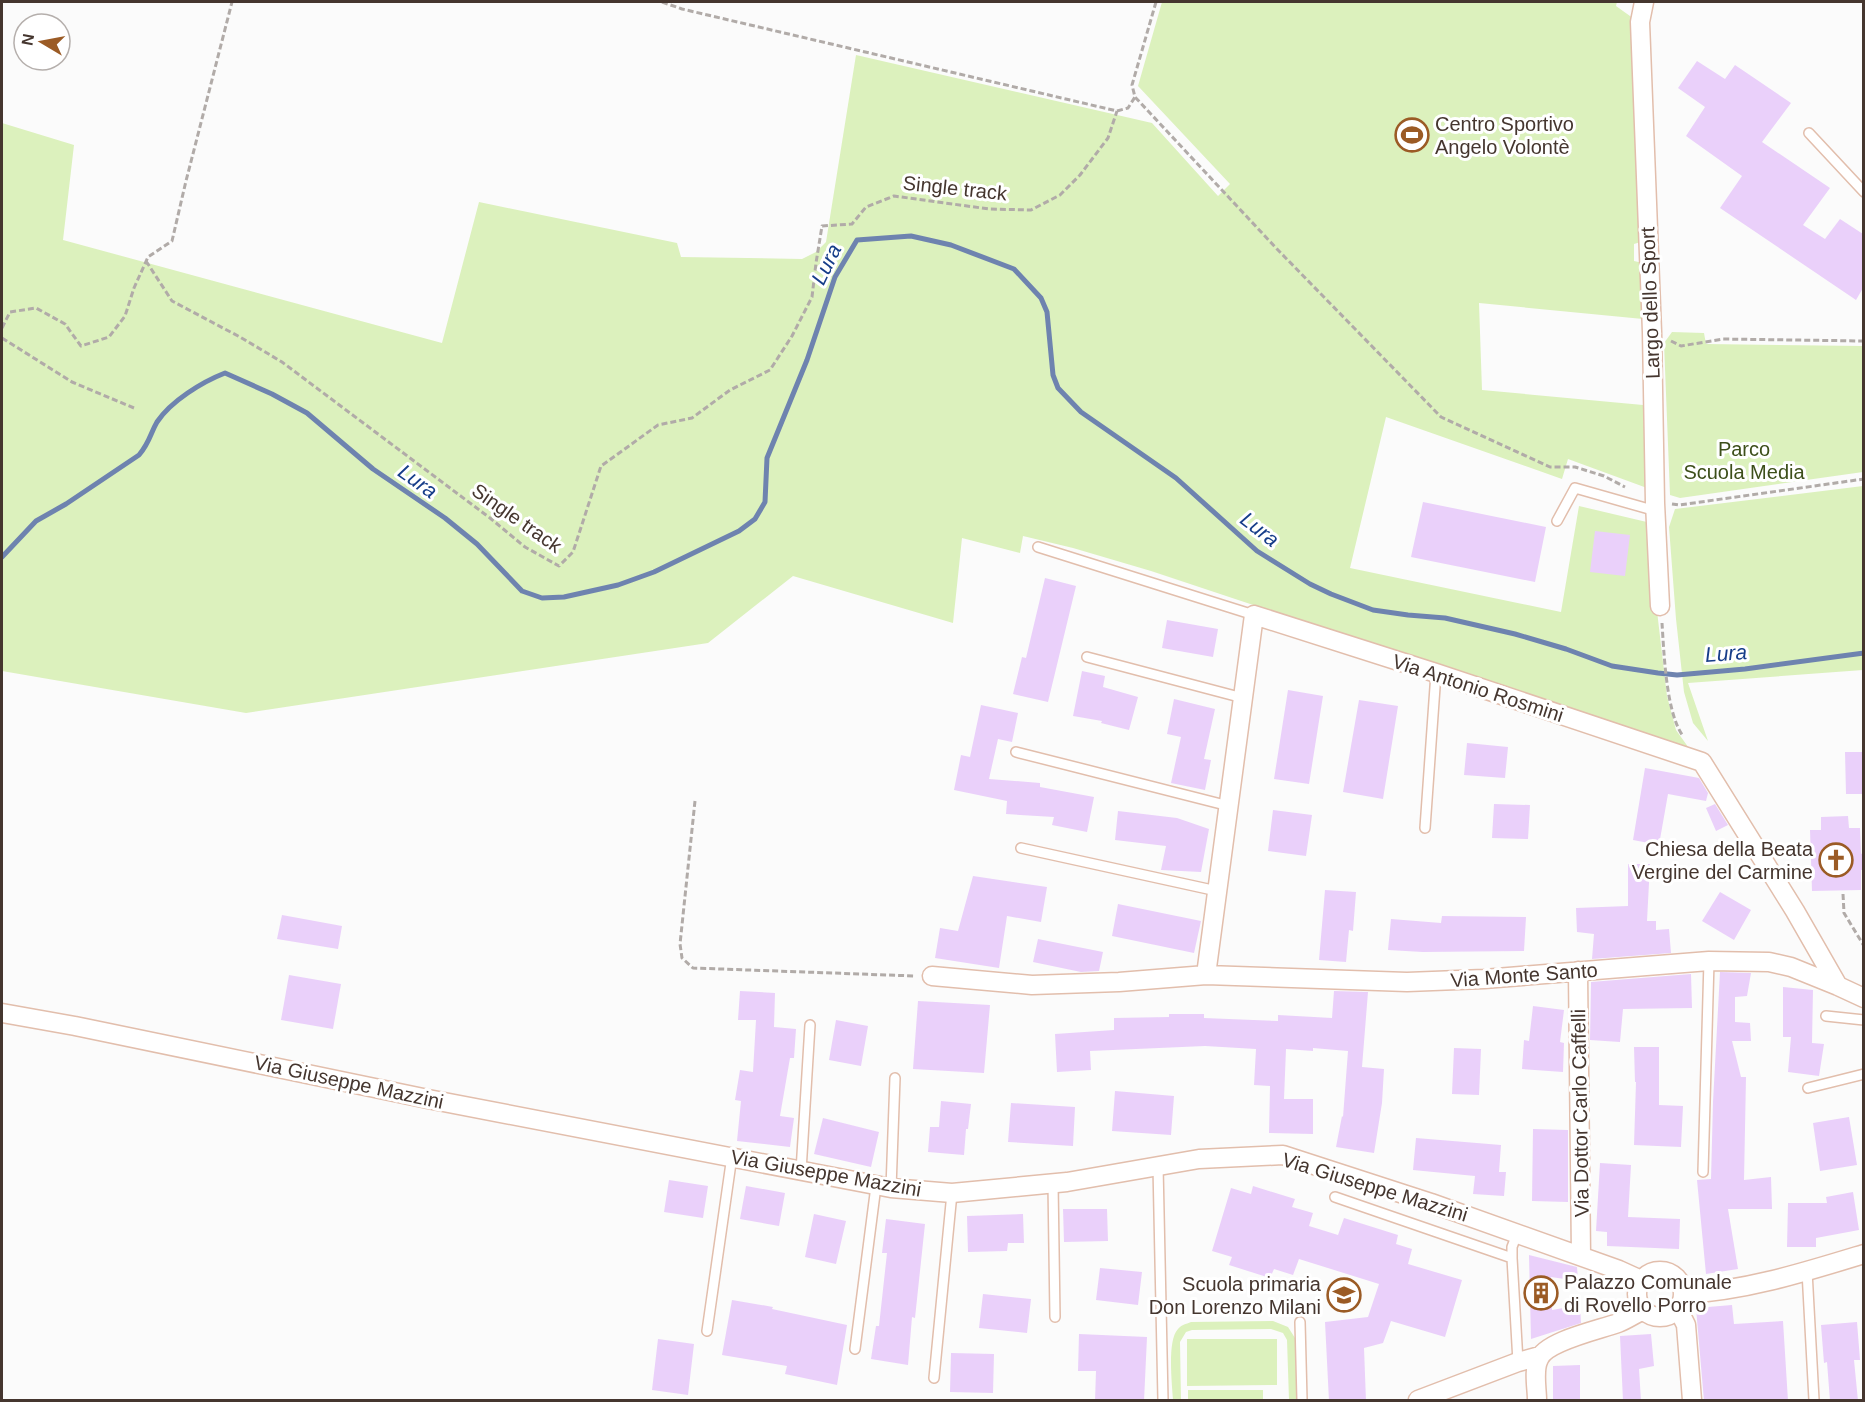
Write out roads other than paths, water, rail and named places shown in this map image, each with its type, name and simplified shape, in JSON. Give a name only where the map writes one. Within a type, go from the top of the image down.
[{"type":"street","name":"Largo dello Sport","points":[[1644,2],[1640,22],[1660,606]]},
{"type":"street","name":"Via Antonio Rosmini","points":[[1254,615],[1702,762],[1795,911],[1838,986]]},
{"type":"street","points":[[1206,975],[1254,615]]},
{"type":"street","name":"Via Monte Santo","points":[[932,976],[1032,985],[1119,982],[1206,975],[1407,982],[1484,979],[1709,961],[1769,962],[1791,967],[1863,998]]},
{"type":"street","name":"Via Dottor Carlo Caffelli","points":[[1578,971],[1581,1256]]},
{"type":"street","name":"Via Giuseppe Mazzini","points":[[2,1013],[428,1099],[883,1187],[952,1193],[1053,1183],[1199,1159],[1283,1155],[1431,1203],[1581,1256],[1641,1280]]},
{"type":"street","points":[[1692,1401],[1686,1325],[1681,1302],[1679,1280],[1667,1271],[1652,1272],[1641,1280],[1636,1295],[1638,1303],[1649,1315],[1664,1317],[1681,1302],[1807,1271],[1863,1254]]},
{"type":"street","points":[[1537,1401],[1536,1368],[1540,1356],[1548,1347],[1621,1322],[1643,1310]]},
{"type":"street","points":[[1418,1401],[1518,1362],[1540,1356]]},
{"type":"lane","points":[[1809,133],[1863,192]]},
{"type":"lane","points":[[1557,521],[1575,488],[1655,507]]},
{"type":"lane","points":[[1038,547],[1254,615]]},
{"type":"lane","points":[[1087,657],[1243,698]]},
{"type":"lane","points":[[1425,828],[1436,673]]},
{"type":"lane","points":[[1016,752],[1229,806]]},
{"type":"lane","points":[[1021,848],[1217,891]]},
{"type":"lane","points":[[1703,1172],[1709,961]]},
{"type":"lane","points":[[1826,1016],[1863,1020]]},
{"type":"lane","points":[[801,1171],[810,1025]]},
{"type":"lane","points":[[1808,1088],[1863,1074]]},
{"type":"lane","points":[[855,1349],[883,1187],[895,1078]]},
{"type":"lane","points":[[706,1331],[732,1156]]},
{"type":"lane","points":[[1158,1166],[1163,1401]]},
{"type":"lane","points":[[1053,1183],[1055,1317]]},
{"type":"lane","points":[[934,1378],[952,1193]]},
{"type":"lane","points":[[1335,1197],[1512,1258]]},
{"type":"lane","points":[[1516,1234],[1512,1247],[1512,1258],[1518,1362]]},
{"type":"lane","points":[[1807,1271],[1814,1401]]},
{"type":"lane","points":[[1300,1322],[1302,1401]]},
{"type":"waterway","name":"Lura","points":[[2,557],[36,521],[66,504],[139,455],[157,422],[170,407],[197,387],[225,373],[307,413],[373,469],[445,518],[477,544],[522,591],[542,598],[564,597],[618,585],[654,572],[739,531],[755,519],[765,502],[767,458],[807,360],[835,277],[857,240],[911,236],[951,245],[1014,269],[1041,298],[1047,312],[1053,375],[1058,388],[1081,412],[1176,478],[1257,551],[1310,584],[1331,594],[1373,610],[1445,618],[1515,634],[1612,666],[1658,673],[1677,675],[1745,669],[1864,653]]},
{"type":"place","name":"Centro Sportivo Angelo Volontè","points":[[1412,135]]},
{"type":"place","name":"Chiesa della Beata Vergine del Carmine","points":[[1836,860]]},
{"type":"place","name":"Palazzo Comunale di Rovello Porro","points":[[1541,1293]]},
{"type":"place","name":"Scuola primaria Don Lorenzo Milani","points":[[1344,1295]]},
{"type":"park label","name":"Parco Scuola Media","points":[[1744,460]]}]
